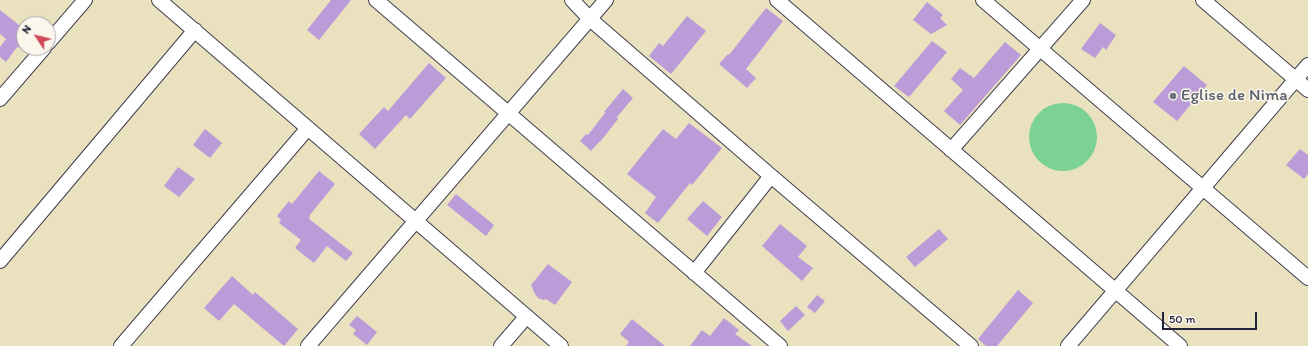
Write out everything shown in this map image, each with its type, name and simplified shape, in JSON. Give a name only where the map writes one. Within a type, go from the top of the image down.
[{"type":"street","points":[[56,34],[85,0]]},
{"type":"street","points":[[159,0],[561,346]]},
{"type":"street","points":[[376,0],[780,346]]},
{"type":"street","points":[[572,0],[590,19],[771,176],[971,346]]},
{"type":"street","points":[[308,346],[606,0]]},
{"type":"street","points":[[777,0],[1180,346]]},
{"type":"street","points":[[983,0],[1308,278]]},
{"type":"street","points":[[951,150],[1083,0]]},
{"type":"street","points":[[1203,0],[1308,90]]},
{"type":"street","points":[[0,261],[195,30]]},
{"type":"street","points":[[0,100],[37,56]]},
{"type":"street","points":[[1068,346],[1308,65]]},
{"type":"street","points":[[121,346],[308,128]]},
{"type":"street","points":[[694,273],[771,176]]},
{"type":"street","points":[[501,346],[526,317]]},
{"type":"green space","points":[[1063,103],[1076,106],[1087,113],[1094,124],[1097,137],[1094,150],[1087,161],[1076,168],[1063,171],[1050,168],[1039,161],[1032,150],[1029,137],[1032,124],[1039,113],[1050,106]]},
{"type":"building","points":[[331,0],[351,0],[319,40],[307,30]]},
{"type":"building","points":[[927,2],[943,15],[940,18],[947,25],[931,34],[913,20]]},
{"type":"building","points":[[766,8],[783,21],[746,69],[756,78],[747,88],[719,64],[728,54],[729,55]]},
{"type":"building","points":[[0,10],[16,23],[16,48],[6,62],[0,57],[0,47],[6,39],[0,34]]},
{"type":"building","points":[[687,16],[706,31],[671,74],[649,56],[659,43],[663,46]]},
{"type":"building","points":[[1100,23],[1116,35],[1106,50],[1103,47],[1095,58],[1081,49]]},
{"type":"building","points":[[932,41],[947,52],[909,97],[894,86]]},
{"type":"building","points":[[1005,42],[1021,55],[960,125],[944,111],[963,90],[951,79],[960,68],[974,78]]},
{"type":"building","points":[[429,63],[446,78],[410,119],[406,115],[375,149],[359,134],[384,107],[388,111]]},
{"type":"building","points":[[1184,66],[1207,85],[1177,121],[1153,102]]},
{"type":"building","points":[[623,89],[633,98],[617,117],[618,119],[600,142],[591,151],[580,141],[586,134],[588,135]]},
{"type":"building","points":[[689,123],[722,148],[692,185],[690,183],[658,223],[645,213],[656,197],[627,174],[663,129],[676,139]]},
{"type":"building","points":[[205,129],[222,143],[210,158],[193,145]]},
{"type":"building","points":[[1300,149],[1308,155],[1308,174],[1304,179],[1286,165]]},
{"type":"building","points":[[178,167],[195,179],[179,197],[164,186]]},
{"type":"building","points":[[319,171],[335,184],[309,216],[309,219],[353,253],[346,261],[327,246],[314,263],[295,248],[301,240],[279,223],[281,220],[277,216],[289,201],[292,204]]},
{"type":"building","points":[[456,194],[494,225],[486,236],[447,205]]},
{"type":"building","points":[[703,201],[722,217],[707,236],[687,219]]},
{"type":"building","points":[[780,224],[807,246],[798,257],[813,268],[802,281],[762,246]]},
{"type":"building","points":[[939,229],[948,239],[915,267],[906,257]]},
{"type":"building","points":[[548,264],[572,282],[555,305],[546,299],[543,300],[538,298],[531,285]]},
{"type":"building","points":[[232,276],[253,295],[255,292],[298,329],[284,346],[234,304],[219,321],[204,308]]},
{"type":"building","points":[[1018,290],[1033,303],[997,346],[986,346],[978,339]]},
{"type":"building","points":[[817,295],[825,301],[815,313],[807,307]]},
{"type":"building","points":[[796,306],[805,315],[788,331],[780,321]]},
{"type":"building","points":[[357,316],[377,332],[367,345],[353,334],[356,330],[349,325]]},
{"type":"building","points":[[724,318],[739,330],[735,334],[752,346],[690,346],[702,330],[710,336]]},
{"type":"building","points":[[632,319],[665,346],[626,346],[629,342],[620,334]]},
{"type":"place","name":"Eglise de Nima","points":[[1173,96]]}]
